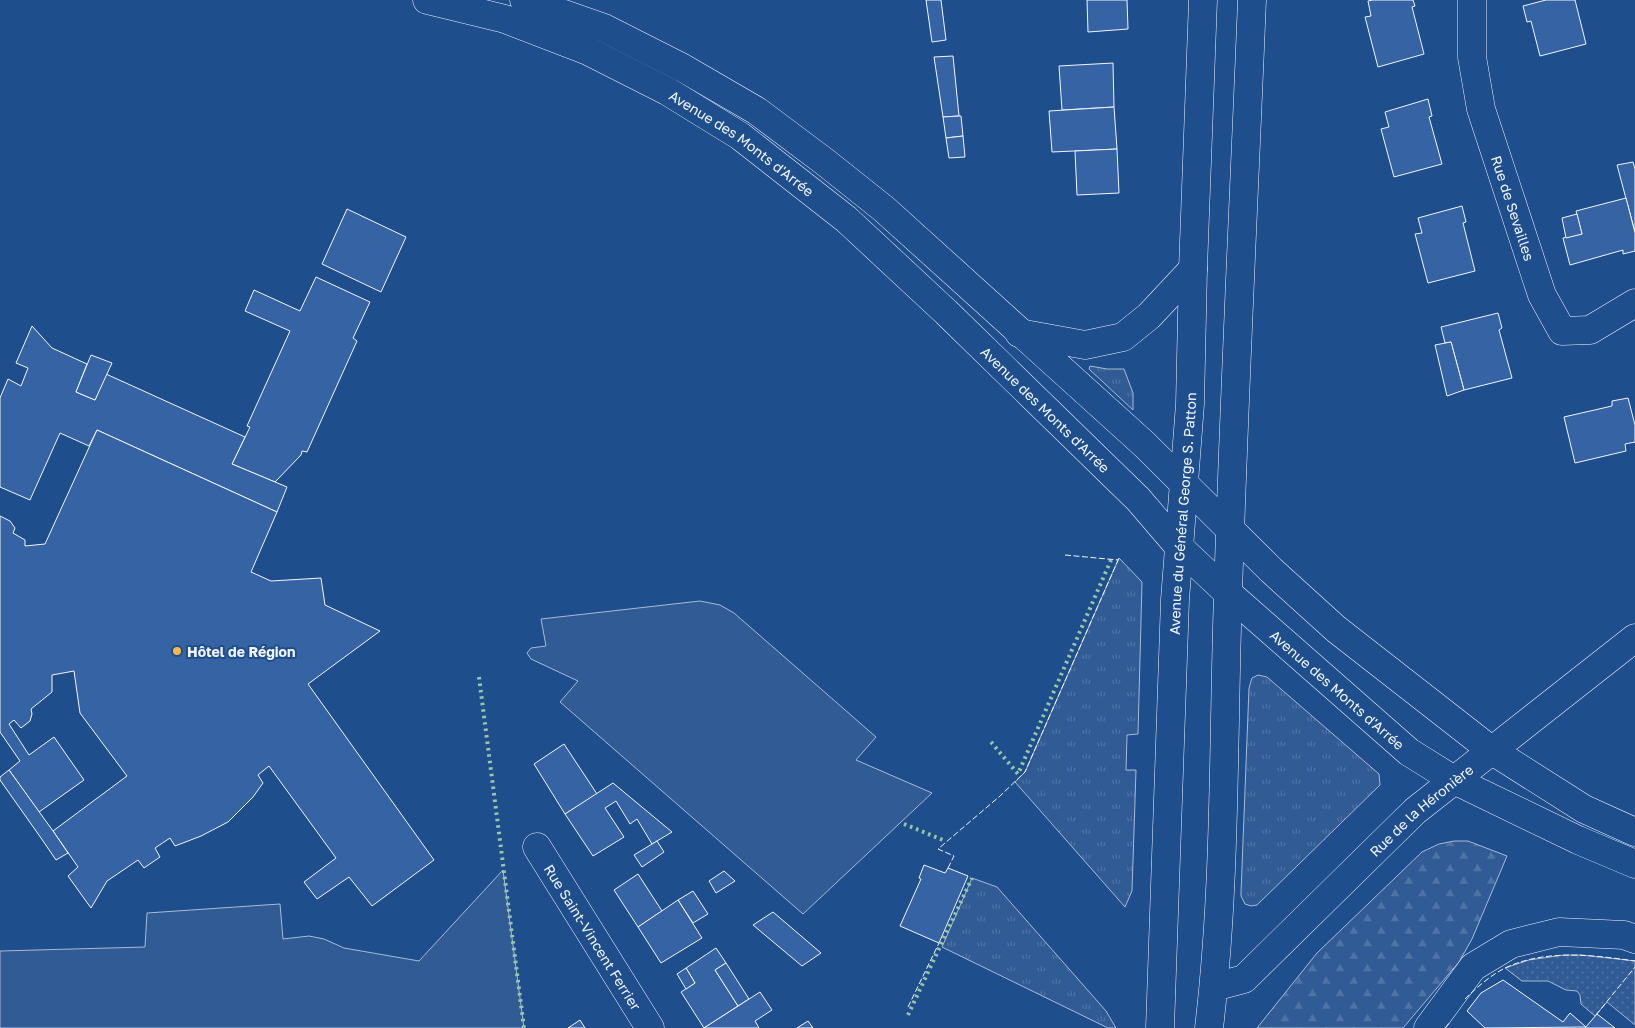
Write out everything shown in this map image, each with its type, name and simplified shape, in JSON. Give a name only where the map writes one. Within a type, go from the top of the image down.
[{"type":"street","name":"Avenue des Monts d'Arrée","points":[[427,0],[505,19],[588,51],[667,91],[740,136],[846,219],[939,305],[1138,499],[1180,548],[1228,593],[1409,752],[1454,780],[1578,840],[1635,864]]},
{"type":"street","name":"Avenue des Monts d'Arrée","points":[[524,0],[604,28],[683,68],[757,111],[884,209],[1144,444],[1270,570],[1336,629],[1491,750],[1584,810],[1635,832]]},
{"type":"street","name":"Avenue du Général George S. Patton","points":[[1160,1028],[1176,600],[1190,404],[1203,0]]},
{"type":"street","points":[[1209,1028],[1214,987],[1220,882],[1230,528],[1252,0]]},
{"type":"street","name":"Rue de Sevailles","points":[[1472,0],[1472,57],[1481,109],[1542,295],[1562,331],[1590,330],[1635,303]]},
{"type":"street","points":[[1020,333],[1085,345],[1123,337],[1149,316],[1193,269]]},
{"type":"street","name":"Rue de la Héronière","points":[[1214,987],[1244,978],[1415,811],[1635,638]]},
{"type":"street","name":"Rue Saint-Vincent Ferrier","points":[[537,847],[650,1028]]},
{"type":"street","points":[[1428,1028],[1473,967],[1511,944],[1560,932],[1624,935],[1635,939]]},
{"type":"green space","points":[[1090,366],[1124,369],[1133,393],[1133,410],[1089,369]]},
{"type":"green space","points":[[1119,558],[1142,582],[1138,734],[1127,735],[1126,770],[1136,770],[1132,891],[1125,907],[1015,782],[1025,772]]},
{"type":"green space","points":[[1258,675],[1267,677],[1379,774],[1380,785],[1257,905],[1251,906],[1245,904],[1241,893],[1249,688],[1252,678]]},
{"type":"green space","points":[[1468,841],[1507,856],[1472,939],[1459,962],[1403,1028],[1257,1028],[1317,953],[1422,852],[1439,844]]},
{"type":"green space","points":[[972,878],[997,887],[1106,1011],[1116,1028],[1108,1028],[942,947]]},
{"type":"green space","points":[[1564,955],[1582,955],[1635,961],[1635,1025],[1607,1002],[1595,1016],[1581,1004],[1580,995],[1577,991],[1566,990],[1548,981],[1522,981],[1505,968],[1529,960]]},
{"type":"shaded area","points":[[700,601],[720,605],[734,613],[876,737],[856,760],[932,793],[803,914],[560,702],[578,681],[531,659],[527,653],[531,648],[546,646],[541,619]]},
{"type":"shaded area","points":[[503,870],[524,1028],[0,1028],[0,951],[145,947],[147,913],[280,904],[283,939],[309,936],[324,939],[344,948],[419,961]]},
{"type":"building","points":[[926,0],[941,0],[946,40],[932,42]]},
{"type":"building","points":[[1087,0],[1127,0],[1128,29],[1088,32]]},
{"type":"building","points":[[1413,0],[1415,6],[1412,7],[1424,54],[1378,67],[1365,17],[1371,16],[1368,1]]},
{"type":"building","points":[[1546,0],[1575,0],[1586,44],[1540,56],[1531,21],[1527,22],[1523,6]]},
{"type":"building","points":[[953,56],[959,116],[943,117],[934,57]]},
{"type":"building","points":[[1113,63],[1114,107],[1062,110],[1059,66]]},
{"type":"building","points":[[1428,99],[1432,116],[1429,117],[1442,164],[1394,177],[1381,129],[1389,127],[1385,112]]},
{"type":"building","points":[[1114,107],[1117,149],[1052,152],[1049,111]]},
{"type":"building","points":[[961,116],[963,136],[946,138],[943,117]]},
{"type":"building","points":[[963,136],[965,157],[949,158],[946,138]]},
{"type":"building","points":[[1117,149],[1119,193],[1077,195],[1075,151]]},
{"type":"building","points":[[1633,162],[1635,169],[1635,232],[1617,165]]},
{"type":"building","points":[[1626,198],[1635,233],[1635,251],[1623,254],[1623,250],[1570,265],[1563,238],[1582,234],[1576,211]]},
{"type":"building","points":[[1462,206],[1466,222],[1463,223],[1475,271],[1428,283],[1415,234],[1422,233],[1418,218]]},
{"type":"building","points":[[347,209],[406,237],[381,292],[322,264]]},
{"type":"building","points":[[1577,214],[1582,234],[1566,238],[1562,218]]},
{"type":"building","points":[[316,277],[370,302],[353,338],[357,341],[307,452],[302,451],[301,455],[275,482],[232,464],[250,427],[247,426],[290,331],[245,311],[254,290],[300,311]]},
{"type":"building","points":[[1498,313],[1502,328],[1499,330],[1512,378],[1464,390],[1451,342],[1445,343],[1441,327]]},
{"type":"building","points":[[32,326],[52,348],[87,364],[76,392],[95,400],[106,374],[245,437],[232,464],[287,487],[277,512],[97,430],[89,446],[60,433],[30,500],[0,487],[0,398],[8,379],[21,386],[28,368],[16,363]]},
{"type":"building","points":[[1451,342],[1464,390],[1447,396],[1435,345]]},
{"type":"building","points":[[91,355],[112,363],[95,400],[76,392]]},
{"type":"building","points":[[1628,398],[1635,425],[1635,442],[1625,444],[1626,451],[1575,463],[1564,417],[1612,406],[1612,401]]},
{"type":"building","name":"Hôtel de Région","points":[[97,430],[277,512],[251,572],[271,581],[321,578],[325,605],[380,631],[308,684],[434,860],[372,906],[349,877],[317,899],[304,882],[336,858],[269,766],[258,775],[263,783],[253,797],[228,822],[201,836],[175,846],[170,838],[155,848],[160,857],[144,868],[138,860],[107,881],[91,908],[68,876],[78,867],[53,831],[127,776],[80,713],[74,671],[52,675],[52,692],[31,709],[30,721],[21,728],[14,720],[9,724],[29,755],[54,737],[84,780],[39,812],[9,770],[20,761],[0,732],[0,516],[10,521],[15,528],[13,533],[25,540],[25,546],[45,544]]},
{"type":"building","points":[[564,744],[597,794],[565,814],[534,764]]},
{"type":"building","points":[[9,770],[68,853],[56,860],[0,780],[0,777]]},
{"type":"building","points":[[613,783],[672,832],[652,844],[637,819],[630,824],[616,801],[605,808],[624,837],[593,856],[565,814]]},
{"type":"building","points":[[657,841],[664,852],[642,867],[634,855]]},
{"type":"building","points":[[924,865],[945,873],[948,868],[968,876],[939,943],[900,926],[921,879],[919,878]]},
{"type":"building","points":[[724,871],[735,881],[716,893],[709,881]]},
{"type":"building","points":[[638,874],[662,911],[638,927],[614,890]]},
{"type":"building","points":[[693,891],[708,914],[693,923],[678,900]]},
{"type":"building","points":[[678,900],[702,938],[661,963],[638,927]]},
{"type":"building","points":[[773,912],[821,953],[802,966],[753,925]]},
{"type":"building","points":[[716,948],[726,963],[715,970],[738,1006],[704,1028],[681,992],[695,983],[686,968]]},
{"type":"building","points":[[726,963],[749,999],[738,1006],[715,970]]},
{"type":"building","points":[[686,968],[695,983],[686,989],[677,974]]},
{"type":"building","points":[[1503,980],[1563,1022],[1570,1013],[1586,1027],[1485,1028],[1467,1011],[1481,993]]},
{"type":"building","points":[[760,992],[772,1010],[755,1021],[759,1028],[704,1028]]},
{"type":"building","points":[[1597,1014],[1615,1028],[1585,1028]]},
{"type":"building","points":[[580,1020],[585,1028],[568,1028]]},
{"type":"building","points":[[808,1021],[813,1028],[797,1028]]},
{"type":"hedge","points":[[991,742],[1018,774],[1111,560]]},
{"type":"hedge","points":[[479,677],[524,1028]]},
{"type":"hedge","points":[[904,824],[943,840]]},
{"type":"hedge","points":[[908,1015],[972,878]]},
{"type":"fence","points":[[1065,555],[1118,560]]},
{"type":"fence","points":[[948,868],[954,856],[938,849],[1025,772],[1119,558]]},
{"type":"fence","points":[[908,1007],[939,943]]},
{"type":"fence","points":[[1465,999],[1484,982],[1505,968],[1536,958],[1569,955],[1635,961]]},
{"type":"fence","points":[[1596,1015],[1635,967]]},
{"type":"fence","points":[[1445,1028],[1450,1022]]},
{"type":"place","name":"Hôtel de Région","points":[[177,651]]}]
